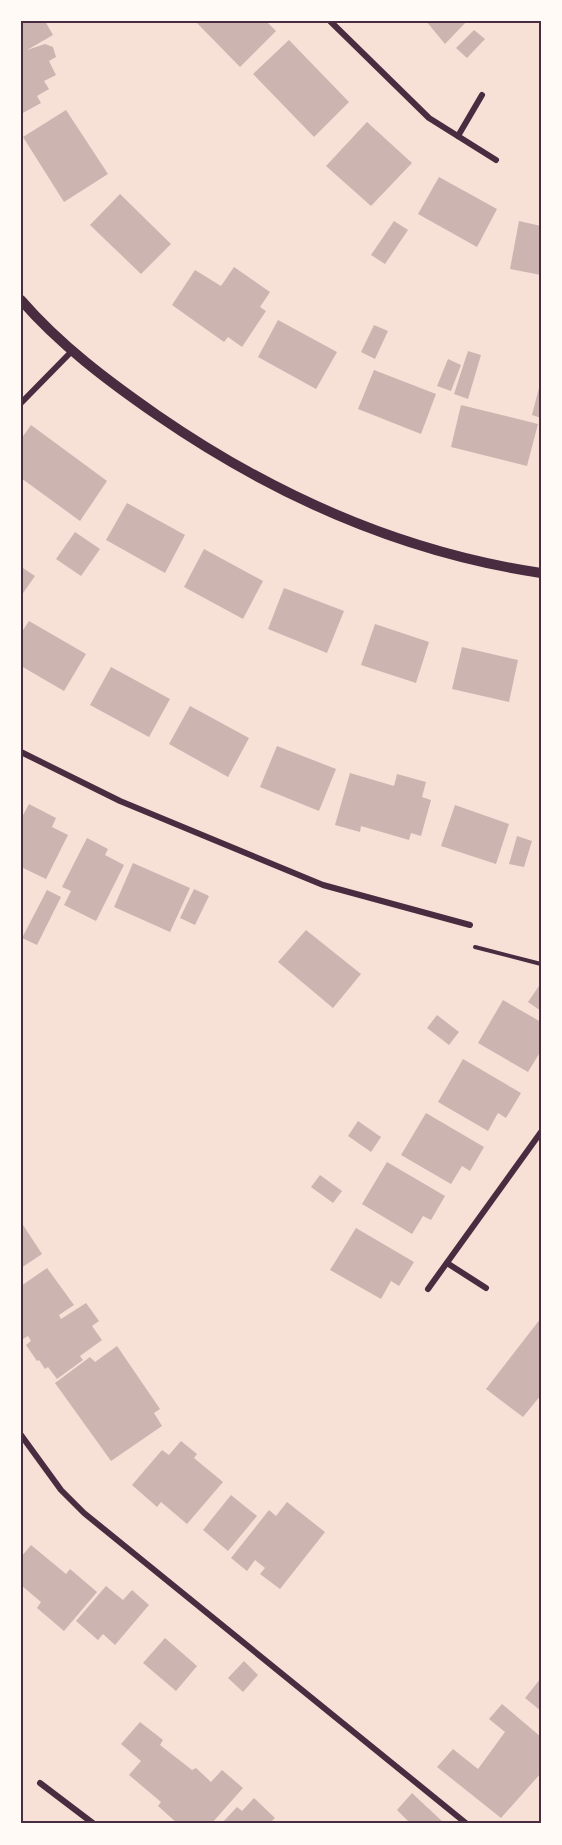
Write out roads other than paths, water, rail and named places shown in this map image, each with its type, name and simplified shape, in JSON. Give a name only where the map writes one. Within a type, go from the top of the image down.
[{"type":"street","points":[[330,21],[429,118],[496,160]]},
{"type":"street","points":[[458,136],[482,95]]},
{"type":"street","points":[[21,300],[72,351],[102,376],[212,453],[284,492],[358,526],[437,550],[541,573]]},
{"type":"street","points":[[21,403],[72,351]]},
{"type":"street","points":[[21,752],[120,801],[323,885],[470,925]]},
{"type":"street","points":[[428,1290],[541,1132]]},
{"type":"street","points":[[447,1263],[486,1288]]},
{"type":"street","points":[[21,1435],[61,1490],[84,1513],[467,1824]]},
{"type":"street","points":[[40,1783],[94,1824]]}]
